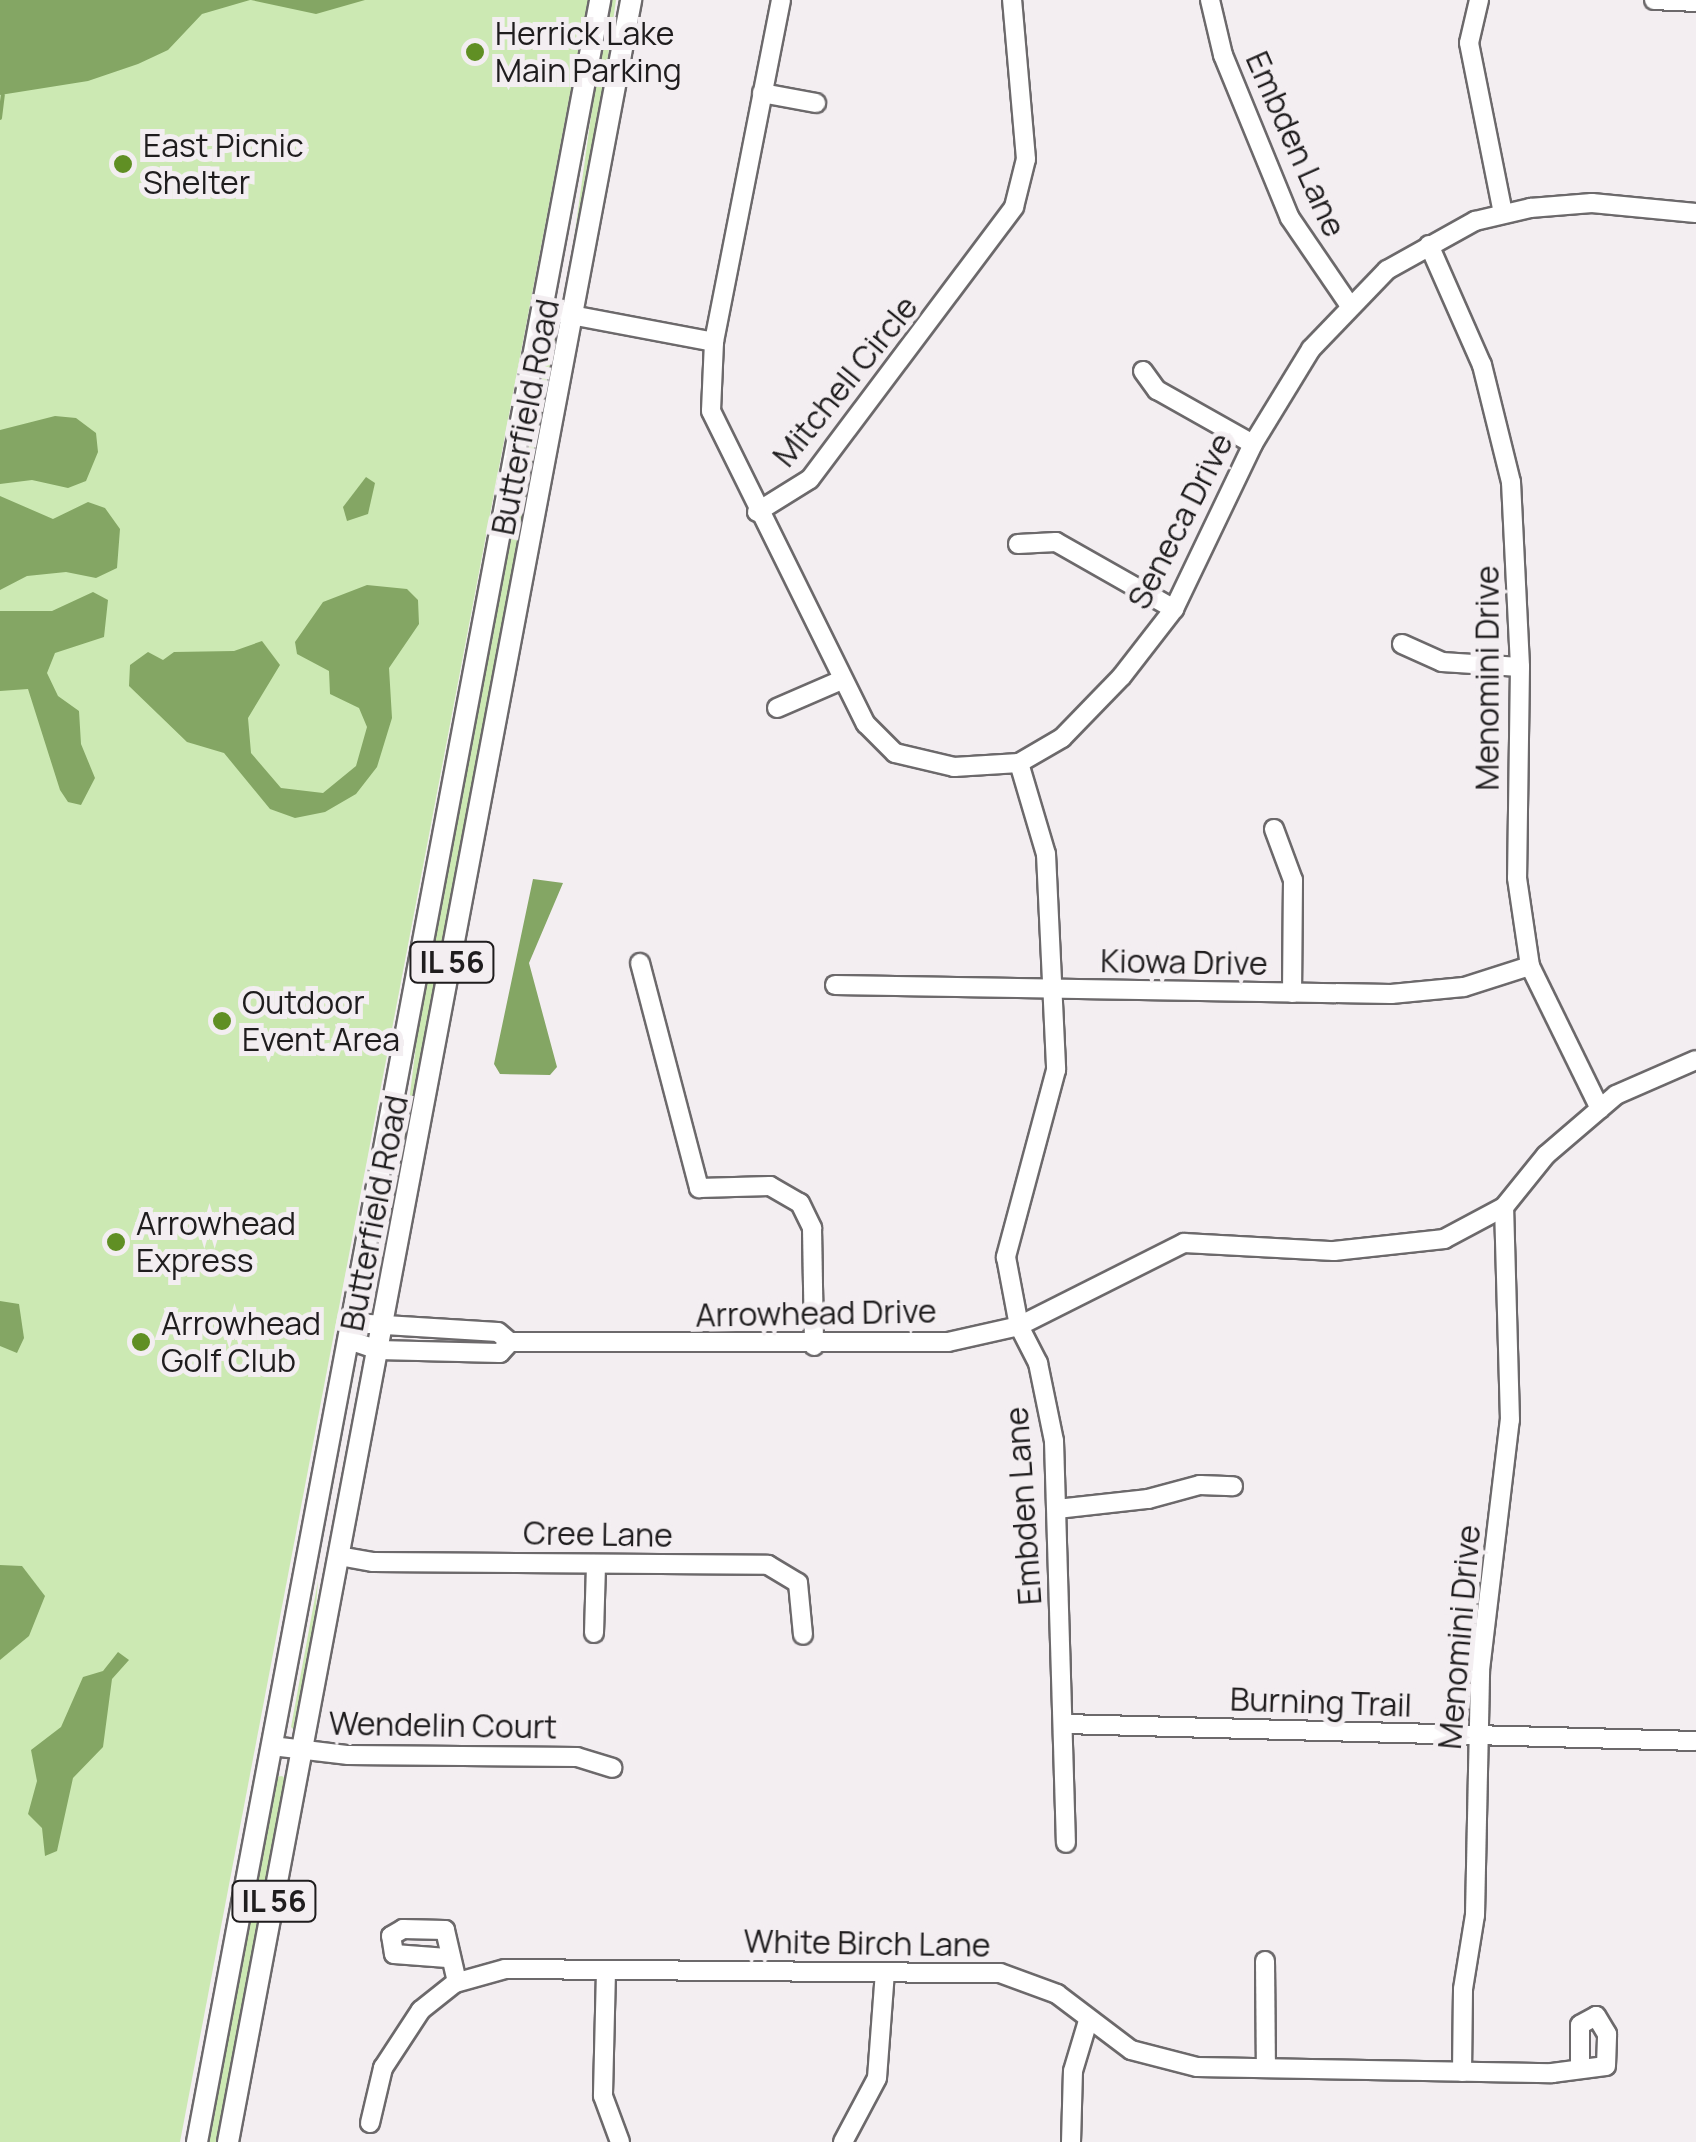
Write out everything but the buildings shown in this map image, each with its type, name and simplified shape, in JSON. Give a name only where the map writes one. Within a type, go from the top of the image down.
[{"type":"main road","name":"Butterfield Road","points":[[197,2142],[545,310],[600,0]]},
{"type":"main road","name":"Butterfield Road","points":[[228,2142],[575,316],[631,0]]},
{"type":"street","name":"Mitchell Circle","points":[[781,0],[708,380],[714,426],[756,512],[810,480],[1014,207],[1026,159],[1012,0]]},
{"type":"street","name":"Embden Lane","points":[[1210,0],[1222,55],[1290,218],[1348,304]]},
{"type":"street","points":[[1479,0],[1470,28],[1484,134],[1503,213]]},
{"type":"street","points":[[1658,0],[1696,2]]},
{"type":"street","points":[[762,93],[816,103]]},
{"type":"street","name":"Seneca Drive","points":[[756,512],[839,681],[866,724],[895,753],[954,768],[1019,763],[1062,738],[1092,709],[1174,609],[1253,444],[1348,304],[1429,246],[1503,213],[1592,202],[1696,213]]},
{"type":"street","name":"Menomini Drive","points":[[1429,246],[1482,365],[1503,440],[1516,522],[1520,667],[1516,878],[1530,966],[1600,1109]]},
{"type":"street","points":[[545,310],[714,342]]},
{"type":"street","points":[[1143,371],[1156,390],[1253,444]]},
{"type":"street","points":[[1018,544],[1056,542],[1174,609]]},
{"type":"street","points":[[1402,644],[1442,662],[1520,667]]},
{"type":"street","points":[[777,708],[839,681]]},
{"type":"street","name":"Embden Lane","points":[[1019,763],[1046,854],[1055,991],[1054,1086],[1007,1245],[1019,1326],[1046,1394],[1057,1508],[1066,1843]]},
{"type":"street","points":[[1274,829],[1292,873],[1292,993]]},
{"type":"street","points":[[640,963],[699,1188],[770,1186],[800,1204],[812,1228],[814,1346]]},
{"type":"street","name":"Kiowa Drive","points":[[835,985],[1055,991],[1420,992],[1530,966]]},
{"type":"street","name":"Arrowhead Drive","points":[[351,1332],[383,1326],[498,1332],[510,1342],[814,1346],[924,1345],[1019,1326],[1184,1243],[1395,1248],[1444,1238],[1504,1206],[1546,1155],[1600,1109],[1637,1084],[1696,1060]]},
{"type":"street","name":"Menomini Drive","points":[[1462,2072],[1463,1990],[1475,1915],[1482,1638],[1510,1420],[1504,1206]]},
{"type":"street","name":"Arrowhead Drive","points":[[351,1332],[378,1350],[500,1352],[510,1342]]},
{"type":"street","points":[[1057,1508],[1148,1500],[1200,1485],[1232,1486]]},
{"type":"street","name":"Cree Lane","points":[[339,1556],[373,1562],[780,1568],[798,1584],[803,1634]]},
{"type":"street","points":[[594,1633],[596,1564]]},
{"type":"street","name":"Burning Trail","points":[[1064,1724],[1696,1741]]},
{"type":"street","name":"Wendelin Court","points":[[272,1746],[302,1752],[577,1757],[612,1768]]},
{"type":"street","points":[[447,1958],[457,1982]]},
{"type":"street","points":[[1265,1960],[1266,2068]]},
{"type":"street","name":"White Birch Lane","points":[[370,2123],[376,2086],[398,2039],[420,2010],[457,1982],[505,1970],[1010,1975],[1057,1994],[1088,2021],[1162,2061],[1266,2068],[1462,2072],[1580,2069],[1606,2066],[1604,2021],[1585,2017],[1580,2069]]},
{"type":"street","points":[[606,1971],[602,2096],[620,2142]]},
{"type":"street","points":[[843,2142],[871,2094],[882,2058],[885,1972]]},
{"type":"street","points":[[1071,2142],[1071,2090],[1088,2021]]},
{"type":"shaded area","points":[[0,0],[588,0],[180,2142],[0,2142]]},
{"type":"shaded area","points":[[0,0],[250,0],[202,14],[168,50],[138,64],[88,81],[0,95]]},
{"type":"shaded area","points":[[251,0],[365,0],[316,14]]},
{"type":"shaded area","points":[[607,0],[616,0],[583,234],[567,290]]},
{"type":"shaded area","points":[[550,337],[558,338],[398,1189],[422,998]]},
{"type":"shaded area","points":[[55,416],[76,418],[96,433],[98,452],[86,481],[68,488],[32,480],[0,484],[0,430]]},
{"type":"shaded area","points":[[366,477],[375,483],[368,514],[347,521],[343,507]]},
{"type":"shaded area","points":[[0,496],[53,519],[88,502],[105,508],[120,529],[117,568],[96,578],[66,572],[27,576],[0,590]]},
{"type":"shaded area","points":[[367,585],[407,589],[418,600],[419,624],[389,668],[392,718],[377,767],[356,794],[325,812],[295,818],[270,809],[224,753],[187,742],[129,686],[130,665],[148,652],[163,660],[174,652],[234,651],[262,641],[280,665],[248,718],[251,753],[281,788],[323,793],[356,766],[367,727],[359,708],[330,694],[329,671],[297,654],[295,642],[323,602]]},
{"type":"shaded area","points":[[93,592],[108,600],[104,637],[55,653],[47,673],[58,696],[79,711],[81,744],[95,778],[81,805],[68,802],[60,790],[28,689],[0,691],[0,611],[52,611]]},
{"type":"shaded area","points":[[533,879],[563,883],[529,963],[557,1067],[550,1075],[500,1074],[494,1064]]},
{"type":"shaded area","points":[[0,1301],[19,1304],[24,1338],[17,1353],[0,1346]]},
{"type":"shaded area","points":[[0,1565],[22,1566],[45,1596],[29,1636],[0,1660]]},
{"type":"shaded area","points":[[318,1581],[312,1658],[295,1731],[291,1727]]},
{"type":"shaded area","points":[[118,1652],[129,1660],[112,1679],[103,1747],[73,1778],[57,1851],[45,1856],[42,1828],[28,1814],[37,1781],[31,1750],[61,1727],[83,1677],[103,1671]]},
{"type":"shaded area","points":[[282,1776],[288,1781],[220,2142],[205,2142],[275,1777]]},
{"type":"waterway","points":[[0,118],[3,95]]},
{"type":"place","name":"Herrick Lake Main Parking","points":[[475,52]]},
{"type":"place","name":"East Picnic Shelter","points":[[123,164]]},
{"type":"place","name":"Outdoor Event Area","points":[[222,1021]]},
{"type":"place","name":"Arrowhead Express","points":[[116,1242]]},
{"type":"place","name":"Arrowhead Golf Club","points":[[141,1342]]}]
